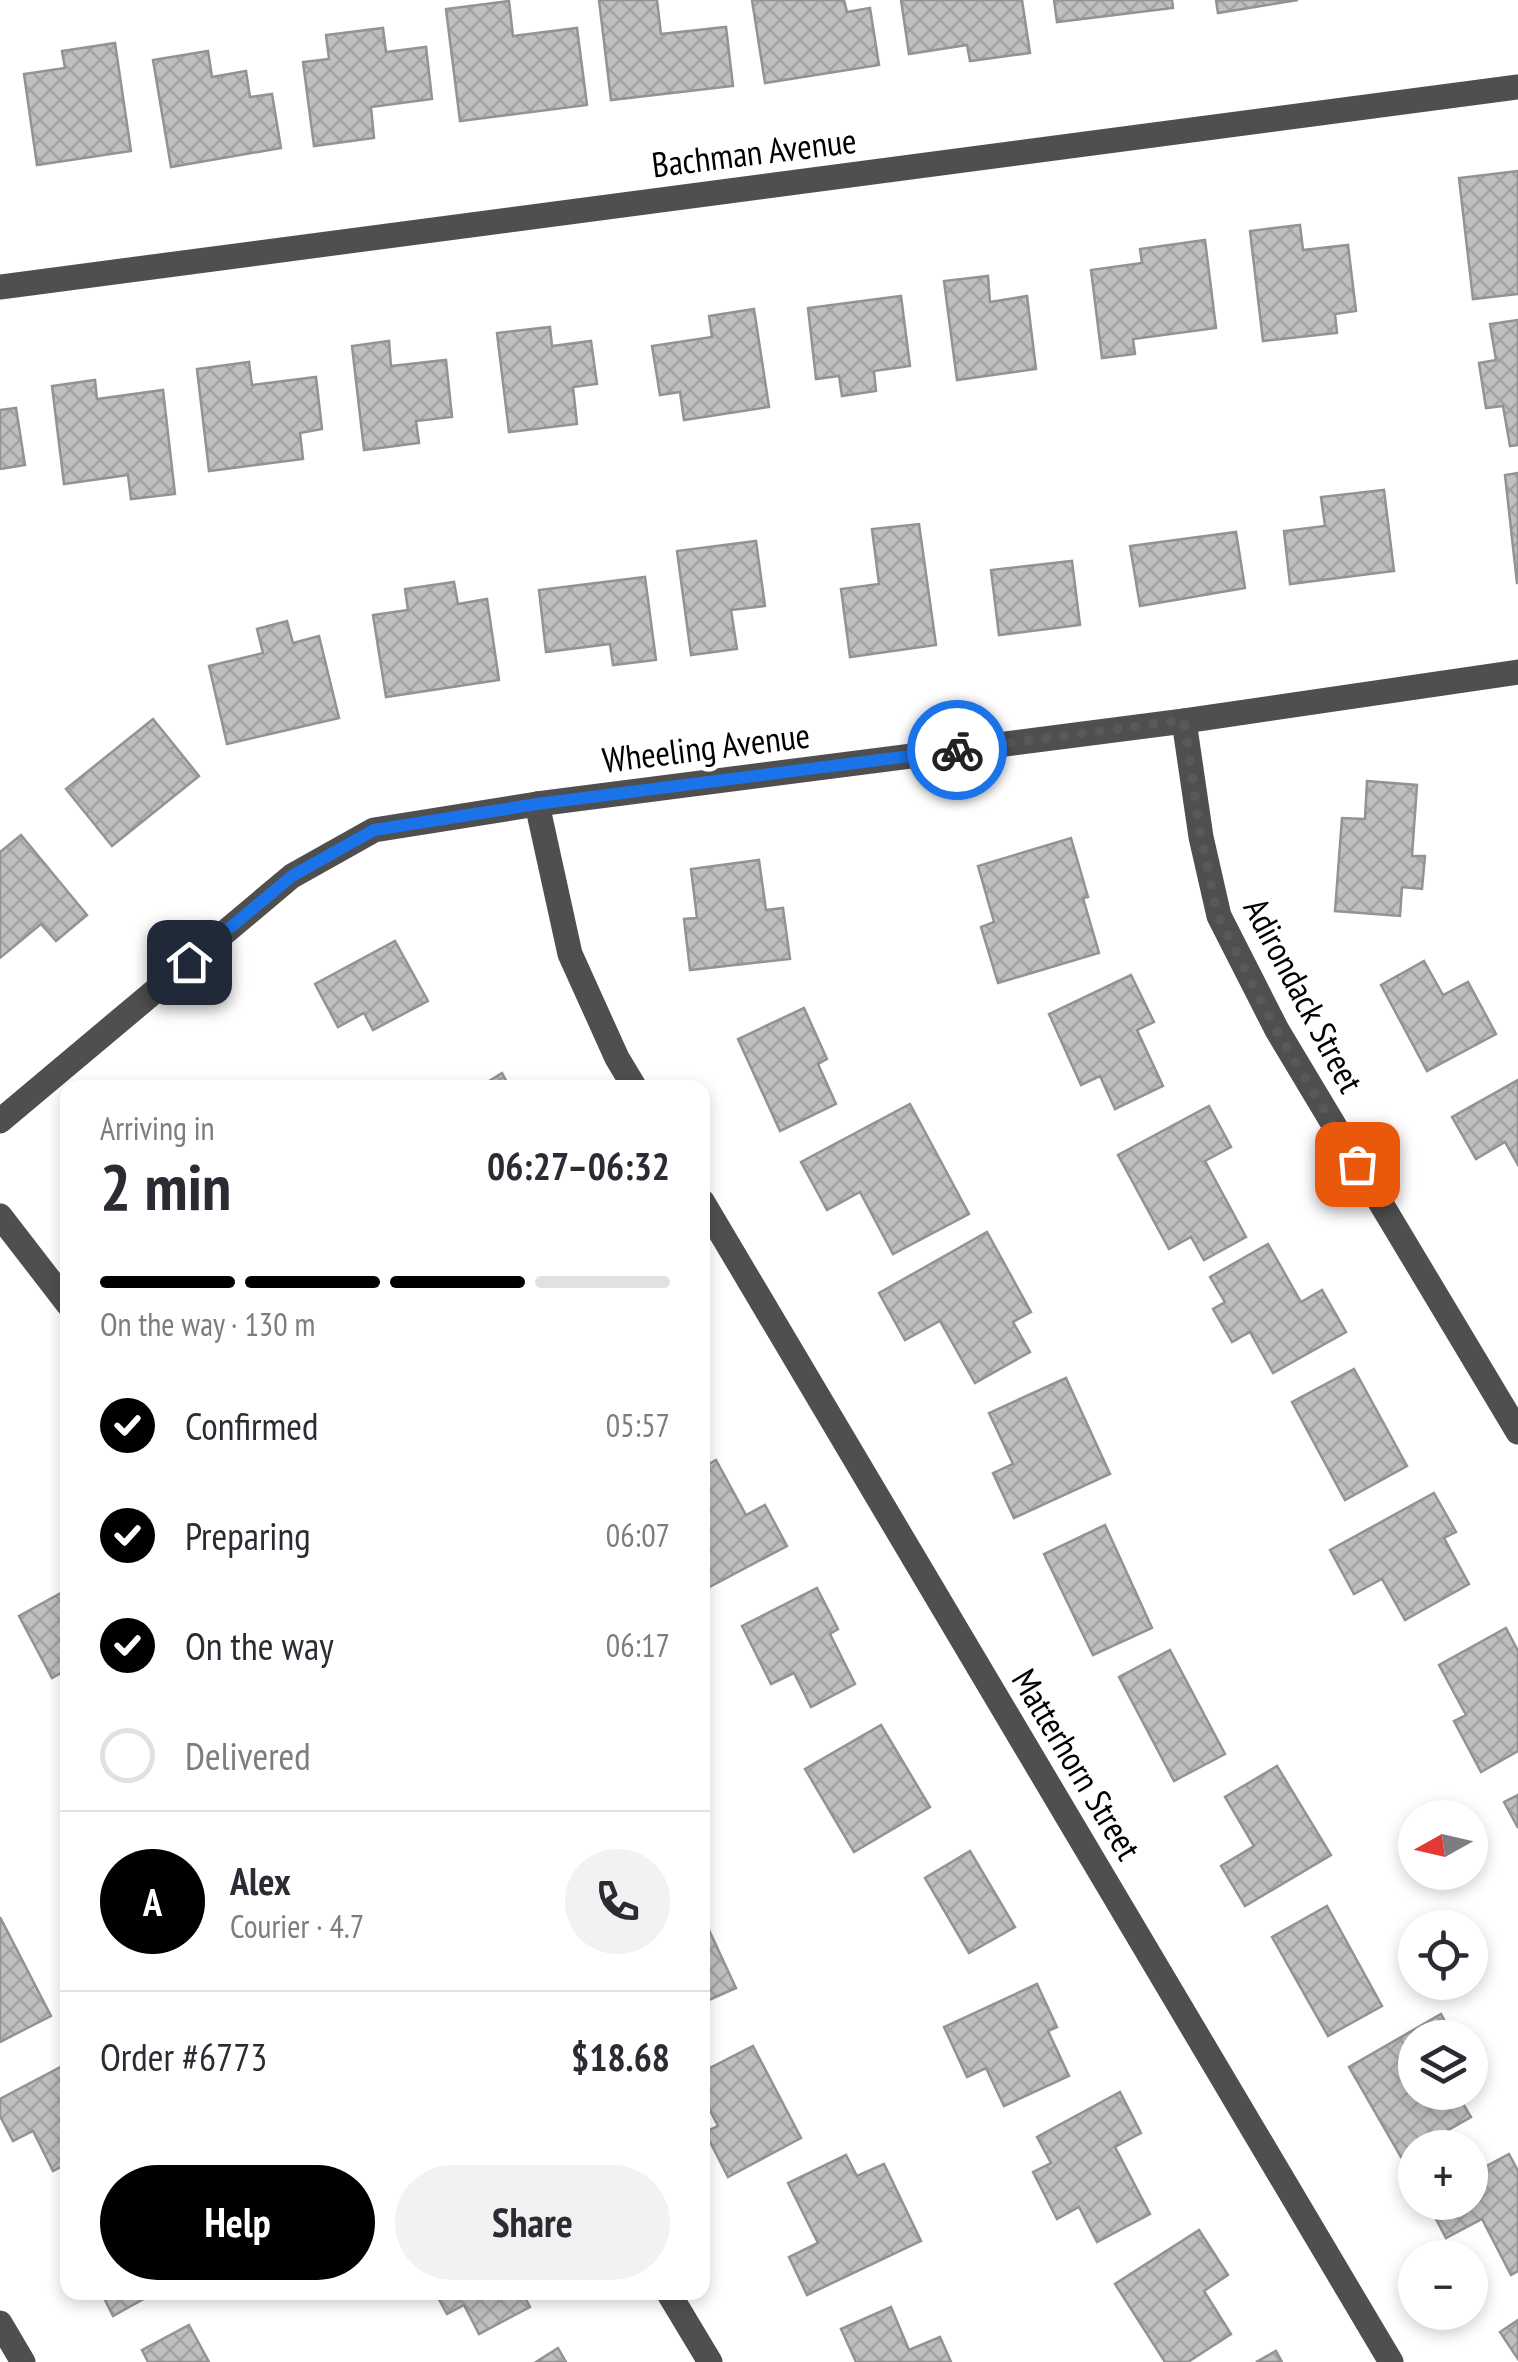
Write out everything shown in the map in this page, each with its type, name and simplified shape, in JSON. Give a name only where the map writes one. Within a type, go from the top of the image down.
[{"type":"street","name":"Bachman Avenue","points":[[0,287],[1518,87]]},
{"type":"street","name":"Wheeling Avenue","points":[[0,1121],[292,876],[374,830],[537,804],[1184,720],[1518,672]]},
{"type":"street","name":"Adirondack Street","points":[[1184,720],[1201,838],[1218,916],[1276,1030],[1518,1432]]},
{"type":"street","points":[[537,804],[570,954],[630,1080]]},
{"type":"street","name":"Matterhorn Street","points":[[710,1214],[1391,2362]]},
{"type":"street","points":[[0,1216],[60,1294]]},
{"type":"street","points":[[673,2300],[710,2362]]},
{"type":"street","points":[[0,2323],[23,2362]]},
{"type":"building","points":[[599,0],[657,0],[661,34],[726,27],[733,86],[611,100]]},
{"type":"building","points":[[752,0],[844,0],[847,12],[870,8],[879,65],[765,83]]},
{"type":"building","points":[[901,0],[1022,0],[1030,53],[970,61],[967,45],[909,54]]},
{"type":"building","points":[[1054,0],[1172,0],[1173,8],[1057,22]]},
{"type":"building","points":[[1216,0],[1298,0],[1218,13]]},
{"type":"building","points":[[509,1],[513,36],[577,28],[587,105],[460,121],[446,9]]},
{"type":"building","points":[[383,28],[386,52],[426,47],[432,99],[371,107],[374,138],[314,146],[303,62],[329,59],[326,35]]},
{"type":"building","points":[[115,43],[131,151],[37,165],[24,74],[65,68],[62,51]]},
{"type":"building","points":[[208,51],[212,77],[246,71],[250,97],[272,94],[281,148],[171,167],[153,60]]},
{"type":"building","points":[[1518,171],[1518,294],[1473,299],[1459,178]]},
{"type":"building","points":[[1300,225],[1303,250],[1348,245],[1356,311],[1335,314],[1337,333],[1263,341],[1250,231]]},
{"type":"building","points":[[1205,240],[1216,328],[1133,339],[1135,354],[1102,358],[1091,270],[1142,263],[1140,249]]},
{"type":"building","points":[[988,276],[990,302],[1027,296],[1036,369],[957,380],[944,281]]},
{"type":"building","points":[[901,296],[910,366],[874,371],[876,391],[842,396],[839,376],[816,379],[808,308]]},
{"type":"building","points":[[754,309],[769,407],[684,420],[680,392],[660,395],[652,346],[712,337],[709,316]]},
{"type":"building","points":[[1518,320],[1518,445],[1510,446],[1503,406],[1486,408],[1479,363],[1496,360],[1490,324]]},
{"type":"building","points":[[550,327],[552,346],[591,341],[597,384],[573,387],[577,424],[509,432],[497,333]]},
{"type":"building","points":[[389,341],[391,366],[446,360],[452,417],[416,421],[419,443],[364,450],[352,346]]},
{"type":"building","points":[[249,362],[252,385],[316,377],[322,429],[300,433],[303,459],[209,471],[197,369]]},
{"type":"building","points":[[95,380],[97,399],[163,390],[175,494],[131,499],[128,475],[64,484],[52,386]]},
{"type":"building","points":[[16,408],[25,465],[0,469],[0,410]]},
{"type":"building","points":[[1518,473],[1518,583],[1517,583],[1505,475]]},
{"type":"building","points":[[1384,490],[1394,571],[1290,584],[1284,531],[1325,526],[1321,497]]},
{"type":"building","points":[[919,524],[936,645],[850,657],[841,589],[879,584],[872,529]]},
{"type":"building","points":[[1236,532],[1245,588],[1140,606],[1130,546]]},
{"type":"building","points":[[756,541],[765,606],[731,610],[737,649],[691,655],[677,551]]},
{"type":"building","points":[[1072,561],[1080,625],[999,635],[991,570]]},
{"type":"building","points":[[645,577],[656,660],[613,665],[610,644],[546,652],[539,590]]},
{"type":"building","points":[[454,582],[458,604],[487,599],[499,680],[386,697],[373,615],[408,610],[405,589]]},
{"type":"building","points":[[287,621],[293,643],[319,636],[339,718],[227,744],[209,666],[263,653],[257,629]]},
{"type":"building","points":[[153,719],[199,776],[112,846],[66,789]]},
{"type":"building","points":[[1367,781],[1417,785],[1412,856],[1425,856],[1422,889],[1402,887],[1400,916],[1335,911],[1342,818],[1365,819]]},
{"type":"building","points":[[21,835],[87,915],[56,941],[41,924],[0,958],[0,852]]},
{"type":"building","points":[[1071,838],[1099,953],[998,983],[981,927],[994,922],[978,866]]},
{"type":"building","points":[[759,860],[766,910],[783,908],[790,959],[690,970],[684,919],[697,918],[691,869]]},
{"type":"building","points":[[395,941],[428,1001],[373,1030],[364,1013],[338,1027],[315,984]]},
{"type":"building","points":[[1424,961],[1443,995],[1468,982],[1496,1034],[1427,1071],[1381,985]]},
{"type":"building","points":[[1131,975],[1154,1022],[1137,1030],[1163,1086],[1115,1109],[1100,1076],[1081,1085],[1049,1014]]},
{"type":"building","points":[[804,1008],[827,1059],[818,1064],[836,1104],[780,1131],[738,1039]]},
{"type":"building","points":[[1518,1080],[1518,1165],[1505,1142],[1476,1159],[1452,1117]]},
{"type":"building","points":[[910,1104],[969,1214],[893,1254],[860,1192],[827,1210],[801,1162]]},
{"type":"building","points":[[1209,1106],[1231,1147],[1205,1161],[1246,1237],[1204,1260],[1191,1237],[1169,1249],[1118,1155]]},
{"type":"building","points":[[987,1232],[1031,1312],[1013,1322],[1030,1352],[975,1383],[940,1321],[905,1340],[879,1293]]},
{"type":"building","points":[[1268,1244],[1301,1302],[1322,1290],[1346,1332],[1273,1373],[1250,1332],[1232,1342],[1213,1309],[1225,1302],[1210,1277]]},
{"type":"building","points":[[1354,1369],[1407,1466],[1345,1500],[1292,1402]]},
{"type":"building","points":[[1066,1378],[1110,1474],[1014,1518],[993,1473],[1013,1464],[989,1413]]},
{"type":"building","points":[[716,1460],[746,1515],[765,1505],[787,1546],[710,1587],[710,1463]]},
{"type":"building","points":[[1434,1493],[1456,1532],[1444,1538],[1469,1584],[1405,1620],[1382,1579],[1354,1594],[1330,1550]]},
{"type":"building","points":[[1105,1525],[1152,1628],[1093,1655],[1044,1554]]},
{"type":"building","points":[[817,1588],[838,1629],[830,1634],[855,1684],[811,1707],[794,1673],[771,1684],[742,1626]]},
{"type":"building","points":[[60,1593],[60,1674],[52,1678],[19,1616]]},
{"type":"building","points":[[1506,1628],[1518,1651],[1518,1751],[1481,1772],[1454,1721],[1466,1715],[1439,1665]]},
{"type":"building","points":[[1170,1650],[1225,1754],[1174,1781],[1119,1677]]},
{"type":"building","points":[[881,1725],[930,1807],[854,1852],[805,1769]]},
{"type":"building","points":[[1277,1766],[1331,1855],[1245,1906],[1221,1866],[1254,1846],[1225,1797]]},
{"type":"building","points":[[1518,1795],[1518,1828],[1504,1802]]},
{"type":"building","points":[[970,1851],[1015,1927],[969,1953],[925,1878]]},
{"type":"building","points":[[1327,1906],[1382,2006],[1328,2036],[1272,1937]]},
{"type":"building","points":[[0,1917],[51,2016],[0,2042]]},
{"type":"building","points":[[710,1932],[736,1988],[710,1999]]},
{"type":"building","points":[[1037,1984],[1057,2027],[1048,2031],[1069,2076],[1004,2106],[986,2068],[967,2077],[944,2027]]},
{"type":"building","points":[[1398,2039],[1398,2110],[1467,2110],[1471,2117],[1448,2130],[1398,2130],[1398,2152],[1349,2067]]},
{"type":"building","points":[[753,2046],[801,2138],[728,2177],[710,2142],[710,2130],[718,2126],[710,2110],[710,2068]]},
{"type":"building","points":[[60,2067],[60,2167],[53,2171],[33,2131],[13,2141],[0,2116],[0,2099]]},
{"type":"building","points":[[1120,2092],[1141,2133],[1115,2147],[1150,2214],[1097,2242],[1079,2207],[1057,2219],[1033,2172],[1051,2163],[1037,2137]]},
{"type":"building","points":[[1509,2154],[1518,2171],[1518,2271],[1511,2275],[1483,2220],[1488,2220],[1488,2165]]},
{"type":"building","points":[[846,2155],[857,2176],[884,2164],[921,2241],[807,2295],[789,2257],[818,2243],[788,2183]]},
{"type":"building","points":[[1436,2220],[1480,2220],[1446,2238]]},
{"type":"building","points":[[1199,2230],[1228,2275],[1204,2291],[1231,2334],[1188,2362],[1165,2362],[1115,2284]]},
{"type":"building","points":[[105,2300],[142,2300],[113,2316]]},
{"type":"building","points":[[439,2300],[526,2300],[530,2307],[479,2334],[464,2305],[447,2314]]},
{"type":"building","points":[[891,2307],[909,2350],[940,2337],[951,2362],[856,2362],[841,2329]]},
{"type":"building","points":[[1518,2320],[1518,2359],[1500,2332]]},
{"type":"building","points":[[189,2325],[209,2362],[148,2362],[142,2350]]},
{"type":"building","points":[[558,2348],[566,2362],[536,2362]]},
{"type":"building","points":[[1276,2351],[1282,2362],[1256,2362]]},
{"type":"way so far","points":[[957,750],[1184,720],[1201,838],[1218,916],[1276,1030],[1357,1164]]},
{"type":"route","points":[[189,962],[292,876],[374,830],[537,804],[957,750]]}]
